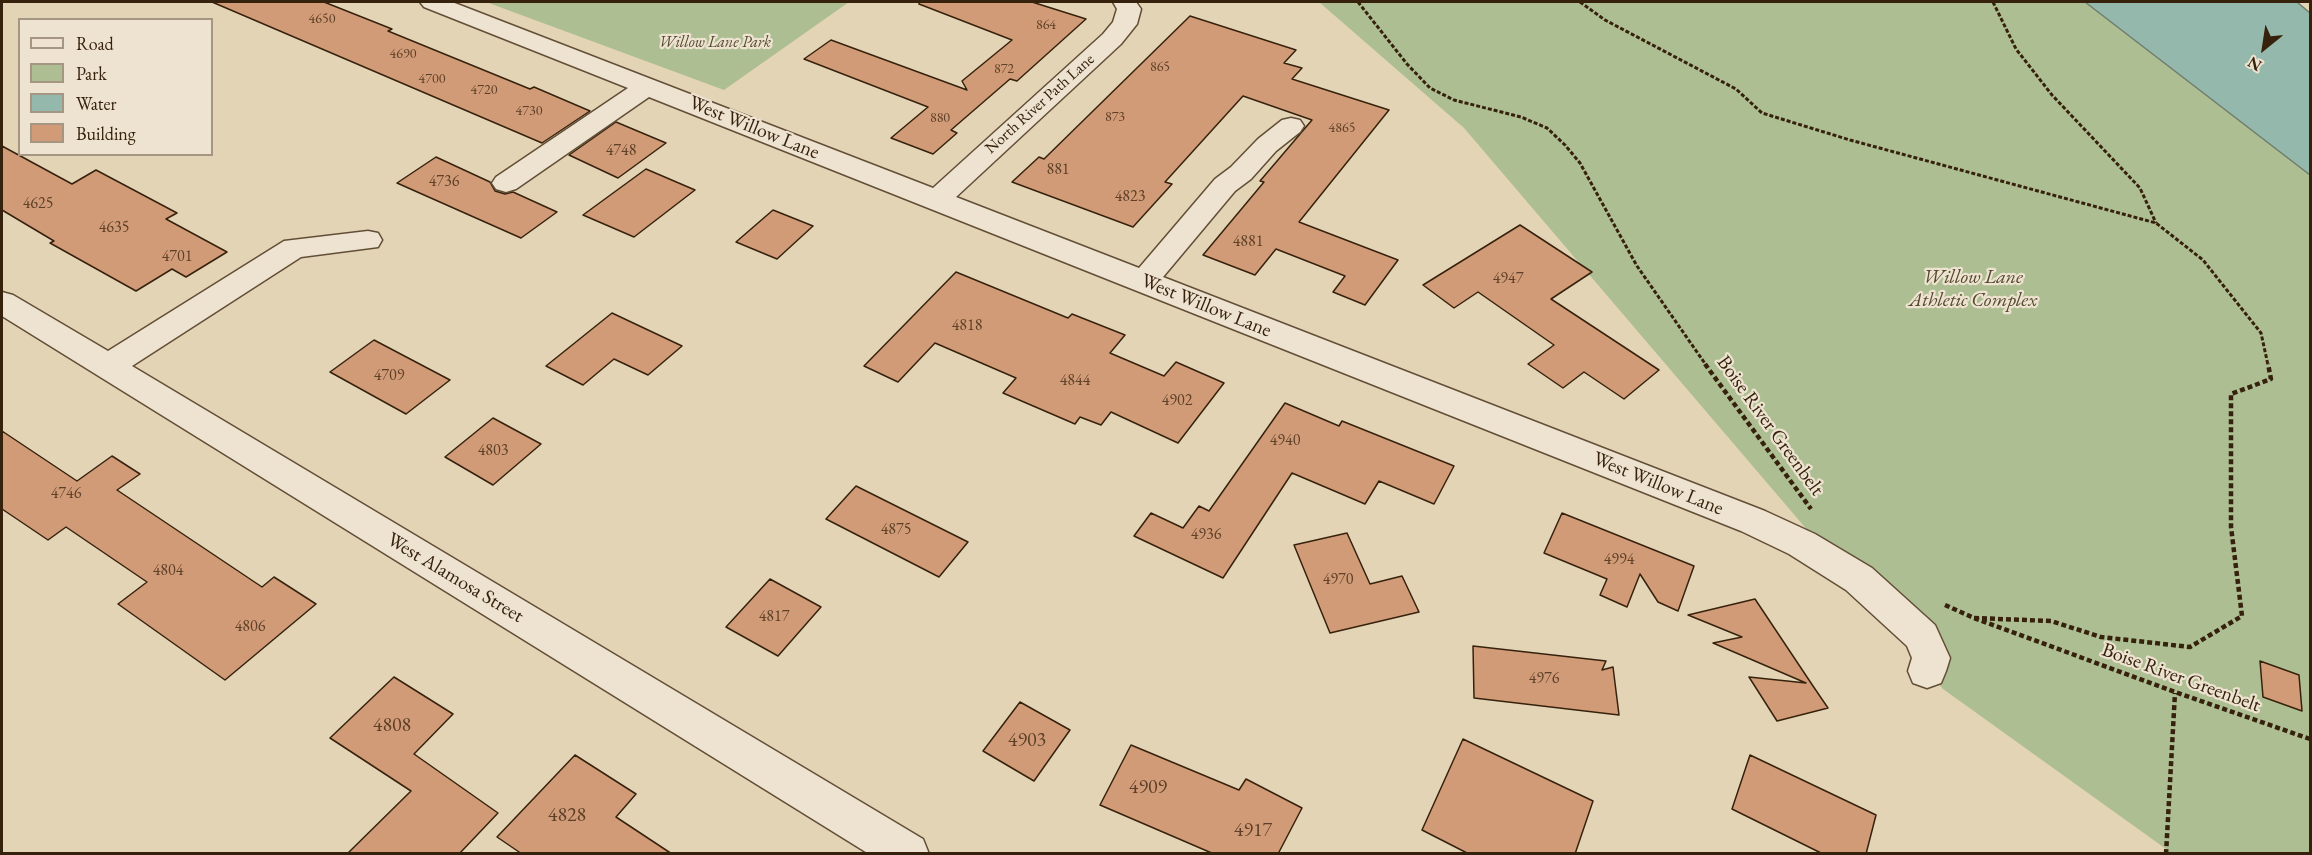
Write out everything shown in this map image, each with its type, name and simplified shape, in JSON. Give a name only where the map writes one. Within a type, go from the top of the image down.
[{"type":"street","name":"West Willow Lane","points":[[432,2],[1753,521],[1802,544],[1859,579],[1922,636],[1931,658],[1927,671]]},
{"type":"street","name":"North River Path Lane","points":[[936,200],[1112,39],[1125,24],[1129,9],[1124,2]]},
{"type":"street","points":[[506,183],[648,86]]},
{"type":"street","points":[[1144,281],[1225,185],[1241,173],[1267,145],[1291,126]]},
{"type":"street","points":[[108,367],[294,248],[368,240]]},
{"type":"street","name":"West Alamosa Street","points":[[2,302],[908,854]]},
{"type":"path","name":"Boise River Greenbelt","points":[[1358,2],[1430,88],[1454,100],[1521,117],[1547,128],[1564,145],[1580,163],[1637,266],[1751,428],[1813,511]]},
{"type":"path","points":[[1580,2],[1605,20],[1737,89],[1762,113],[1850,140],[2156,223],[2203,260],[2261,333],[2271,379],[2231,394],[2230,527],[2242,616],[2190,647],[2101,638],[2051,621],[1974,618]]},
{"type":"path","points":[[1993,2],[2016,49],[2052,95],[2140,188],[2156,223]]},
{"type":"path","name":"Boise River Greenbelt","points":[[1937,602],[1974,618],[2175,692],[2310,739]]},
{"type":"path","points":[[2166,854],[2175,692]]},
{"type":"green space","name":"Willow Lane Park","points":[[486,2],[849,2],[724,90]]},
{"type":"green space","name":"Willow Lane Athletic Complex","points":[[1319,2],[2085,2],[2310,174],[2310,853],[2166,853],[2166,849],[1943,689],[1464,128]]},
{"type":"water","points":[[2085,2],[2297,2],[2310,13],[2310,175]]},
{"type":"building","points":[[212,2],[324,2],[392,29],[388,31],[590,111],[542,143]]},
{"type":"building","points":[[919,2],[1032,2],[1086,19],[1017,81],[1010,79],[951,130],[957,133],[933,154],[891,138],[928,107],[804,59],[831,40],[967,90],[962,81],[1012,40],[919,4]]},
{"type":"building","points":[[1190,16],[1296,50],[1284,63],[1302,68],[1292,79],[1389,110],[1299,222],[1398,260],[1365,305],[1333,292],[1345,276],[1276,249],[1255,275],[1203,255],[1264,182],[1260,181],[1312,120],[1243,96],[1165,182],[1172,184],[1133,227],[1012,182],[1039,157],[1044,159]]},
{"type":"building","points":[[616,122],[666,143],[618,178],[569,155]]},
{"type":"building","points":[[2,146],[72,184],[96,170],[177,213],[166,219],[227,252],[186,277],[172,269],[136,291],[50,243],[54,241],[2,210]]},
{"type":"building","points":[[436,157],[490,182],[495,191],[505,194],[513,192],[557,212],[521,238],[397,183]]},
{"type":"building","points":[[646,169],[695,190],[634,237],[583,215]]},
{"type":"building","points":[[773,210],[813,226],[777,259],[736,242]]},
{"type":"building","points":[[1520,225],[1592,272],[1551,299],[1659,370],[1624,399],[1584,372],[1563,388],[1528,364],[1554,345],[1478,292],[1454,308],[1423,285]]},
{"type":"building","points":[[956,272],[1068,318],[1072,314],[1125,335],[1110,353],[1164,376],[1176,362],[1224,383],[1178,443],[1111,412],[1101,425],[1080,417],[1075,424],[1003,393],[1016,378],[935,343],[898,382],[864,366]]},
{"type":"building","points":[[612,313],[682,346],[648,375],[614,359],[583,385],[546,366]]},
{"type":"building","points":[[374,340],[450,380],[406,414],[330,372]]},
{"type":"building","points":[[1285,403],[1339,426],[1342,421],[1454,466],[1434,504],[1379,481],[1365,504],[1292,473],[1223,578],[1134,536],[1151,513],[1183,528],[1199,506],[1209,511]]},
{"type":"building","points":[[493,418],[541,444],[493,485],[445,457]]},
{"type":"building","points":[[2,431],[77,481],[112,456],[140,474],[117,490],[262,587],[274,577],[316,604],[225,680],[118,604],[147,582],[66,527],[48,540],[2,509]]},
{"type":"building","points":[[856,486],[968,542],[939,577],[826,519]]},
{"type":"building","points":[[1562,513],[1694,566],[1678,611],[1658,602],[1640,574],[1627,607],[1600,595],[1607,579],[1544,553]]},
{"type":"building","points":[[1347,533],[1370,584],[1402,576],[1419,612],[1330,633],[1294,545]]},
{"type":"building","points":[[770,579],[821,607],[778,656],[726,627]]},
{"type":"building","points":[[1755,599],[1828,708],[1777,721],[1749,677],[1806,683],[1713,643],[1742,637],[1688,615]]},
{"type":"building","points":[[1473,646],[1606,661],[1602,670],[1613,667],[1619,715],[1474,698]]},
{"type":"building","points":[[2260,661],[2299,675],[2302,711],[2263,697]]},
{"type":"building","points":[[394,677],[453,714],[414,754],[498,813],[459,854],[347,854],[411,791],[330,738]]},
{"type":"building","points":[[1020,702],[1070,730],[1034,781],[983,751]]},
{"type":"building","points":[[1463,739],[1593,801],[1575,854],[1469,854],[1422,830]]},
{"type":"building","points":[[1131,745],[1239,790],[1246,779],[1302,808],[1278,854],[1214,854],[1100,805]]},
{"type":"building","points":[[575,755],[636,794],[616,817],[672,854],[522,854],[497,837]]},
{"type":"building","points":[[1750,755],[1876,815],[1866,854],[1823,854],[1732,809]]}]
